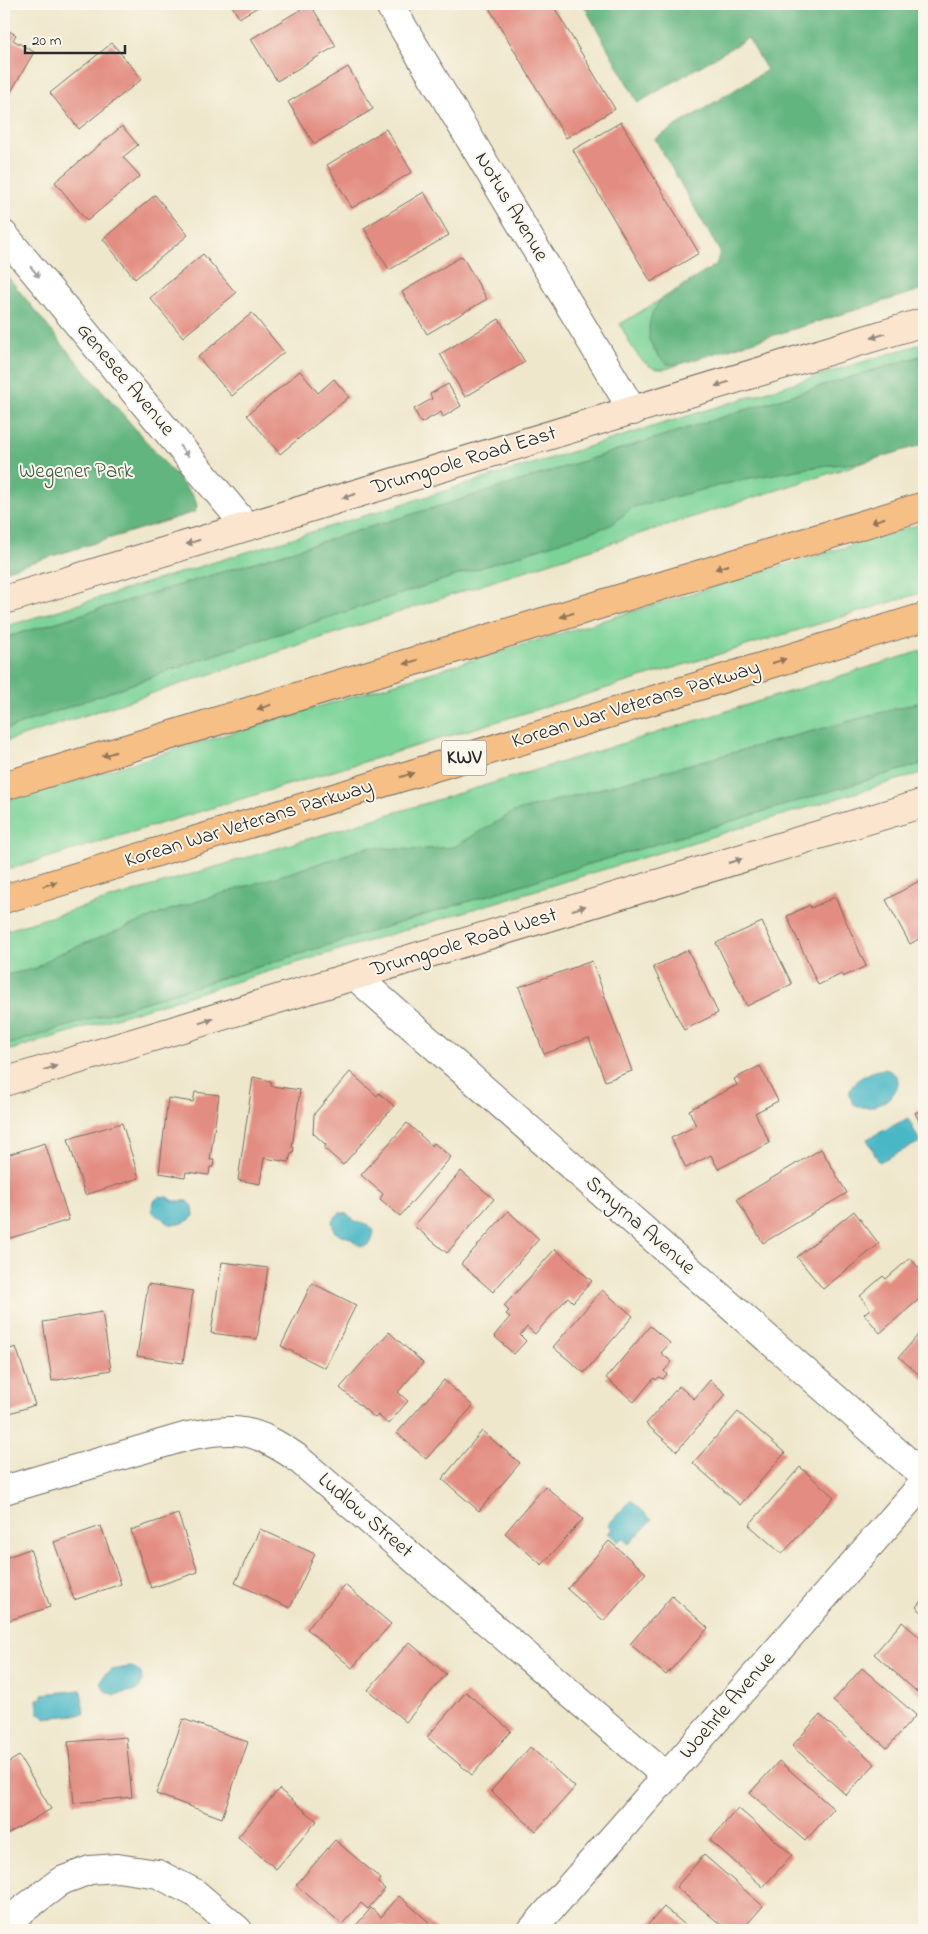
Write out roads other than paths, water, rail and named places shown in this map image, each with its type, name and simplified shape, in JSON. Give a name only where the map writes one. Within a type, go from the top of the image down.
[{"type":"highway","points":[[4,786],[924,506]]},
{"type":"highway","name":"Korean War Veterans Parkway","points":[[4,899],[924,617]]},
{"type":"main road","name":"Drumgoole Road East","points":[[4,600],[924,322]]},
{"type":"main road","name":"Drumgoole Road West","points":[[4,1082],[924,803]]},
{"type":"street","name":"Notus Avenue","points":[[389,4],[632,411]]},
{"type":"street","name":"Genesee Avenue","points":[[4,235],[246,526]]},
{"type":"street","name":"Smyrna Avenue","points":[[355,976],[924,1476]]},
{"type":"street","name":"Ludlow Street","points":[[4,1490],[188,1436],[217,1431],[244,1431],[270,1440],[296,1457],[666,1776]]},
{"type":"street","name":"Woehrle Avenue","points":[[532,1930],[924,1484]]},
{"type":"street","points":[[4,1930],[17,1914],[60,1881],[90,1870],[117,1868],[158,1874],[195,1893],[238,1930]]},
{"type":"water","points":[[885,1069],[895,1074],[898,1081],[896,1089],[891,1096],[873,1106],[863,1107],[854,1104],[849,1095],[858,1080],[874,1071]]},
{"type":"water","points":[[908,1118],[920,1142],[879,1162],[867,1139]]},
{"type":"water","points":[[160,1196],[174,1201],[188,1201],[193,1206],[194,1216],[182,1223],[168,1223],[152,1211],[154,1201]]},
{"type":"water","points":[[339,1213],[347,1214],[357,1222],[371,1227],[374,1232],[371,1243],[361,1246],[334,1231],[332,1221]]},
{"type":"water","points":[[631,1500],[652,1520],[629,1544],[622,1538],[618,1542],[608,1533],[612,1529],[608,1525]]},
{"type":"water","points":[[128,1667],[137,1669],[141,1675],[142,1682],[138,1690],[114,1695],[104,1690],[101,1682],[105,1674],[112,1670]]},
{"type":"water","points":[[81,1690],[84,1714],[44,1718],[43,1714],[38,1714],[37,1699],[42,1698],[42,1694]]},
{"type":"park label","name":"Wegener Park","points":[[76,472]]}]
